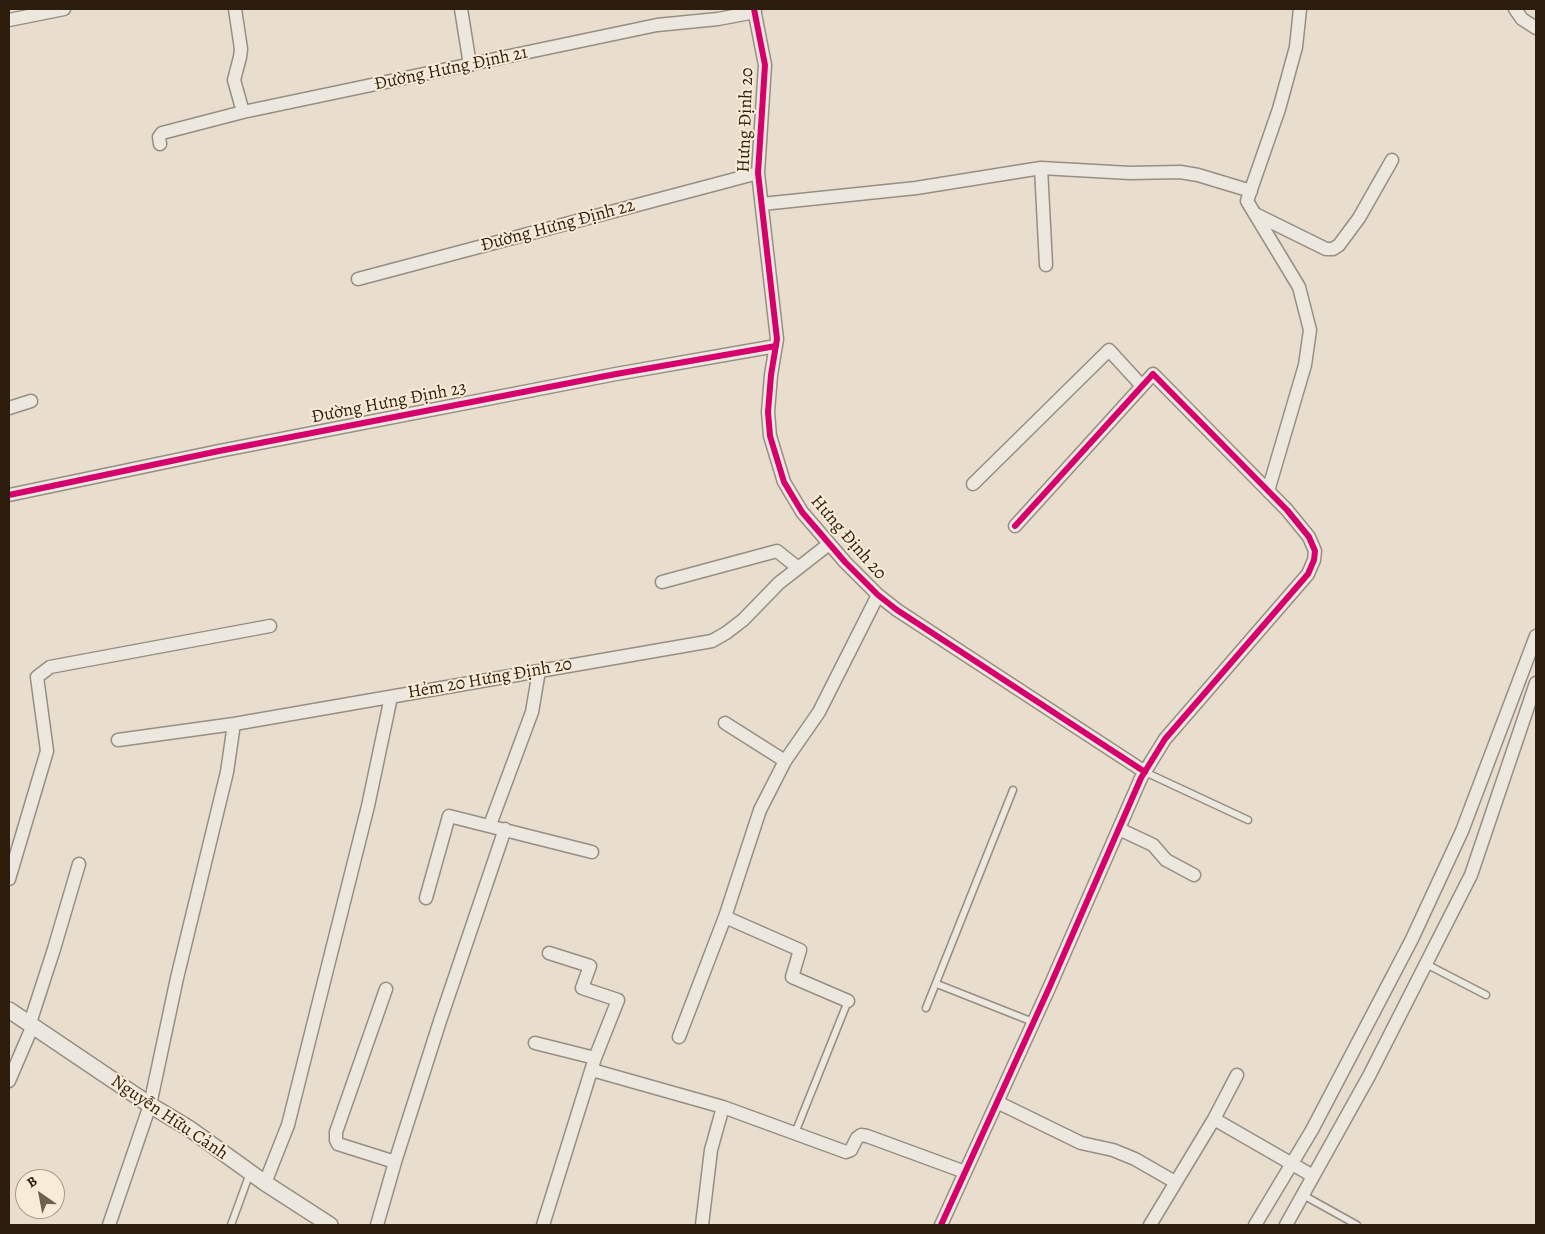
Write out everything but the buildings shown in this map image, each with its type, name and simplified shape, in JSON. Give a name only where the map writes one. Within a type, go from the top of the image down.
[{"type":"street","points":[[9,20],[64,9]]},
{"type":"street","points":[[235,9],[241,49],[234,80],[243,112]]},
{"type":"street","points":[[460,9],[470,65]]},
{"type":"street","points":[[1268,490],[1305,365],[1310,330],[1299,287],[1247,201],[1280,108],[1296,47],[1300,9]]},
{"type":"street","points":[[1515,9],[1522,19],[1536,28]]},
{"type":"street","name":"Đường Hưng Định 21","points":[[160,144],[159,137],[162,133],[243,112],[657,26],[718,19],[755,10]]},
{"type":"street","name":"Hưng Định 20","points":[[755,10],[765,65],[758,173],[777,339],[771,375],[768,412],[770,436],[784,482],[802,512],[845,562],[878,595],[897,610],[1145,772]]},
{"type":"street","points":[[1255,214],[1326,249],[1333,249],[1339,245],[1359,218],[1392,160]]},
{"type":"street","points":[[762,204],[916,188],[1041,168],[1130,173],[1180,172],[1198,175],[1251,191]]},
{"type":"street","points":[[1041,168],[1046,265]]},
{"type":"street","name":"Đường Hưng Định 22","points":[[358,279],[758,173]]},
{"type":"street","name":"Đường Hưng Định 23","points":[[9,495],[210,453],[616,374],[776,346]]},
{"type":"street","points":[[973,484],[1109,350],[1142,386]]},
{"type":"street","points":[[941,1225],[1145,772],[1166,739],[1308,574],[1314,560],[1315,551],[1309,537],[1287,510],[1153,374],[1015,526]]},
{"type":"street","points":[[9,408],[31,401]]},
{"type":"street","name":"Hẻm 20 Hưng Định 20","points":[[118,740],[234,724],[712,641],[743,620],[778,582],[829,544]]},
{"type":"street","points":[[662,582],[777,551],[797,567]]},
{"type":"street","points":[[679,1036],[724,917],[760,810],[785,760],[819,712],[878,595]]},
{"type":"street","points":[[9,879],[47,751],[37,676],[50,667],[270,626]]},
{"type":"street","points":[[1255,1225],[1312,1130],[1365,1025],[1412,939],[1462,831],[1536,636]]},
{"type":"street","points":[[490,825],[532,712],[539,671]]},
{"type":"street","points":[[1286,1225],[1369,1076],[1471,875],[1536,682]]},
{"type":"street","points":[[265,1183],[290,1115],[368,806],[391,697]]},
{"type":"street","points":[[725,723],[785,760]]},
{"type":"street","points":[[109,1225],[150,1105],[179,969],[226,772],[234,724]]},
{"type":"street","points":[[426,898],[449,816],[592,852]]},
{"type":"street","points":[[377,1225],[440,1021],[505,829]]},
{"type":"street","points":[[1119,829],[1153,845],[1166,860],[1194,875]]},
{"type":"street","points":[[9,1081],[32,1024],[79,864]]},
{"type":"street","points":[[724,917],[800,950],[792,977],[848,1001]]},
{"type":"street","points":[[544,1225],[594,1064],[618,1000],[582,988],[590,966],[549,954]]},
{"type":"street","points":[[386,989],[336,1132],[336,1140],[338,1144],[395,1162]]},
{"type":"street","name":"Nguyễn Hữu Cảnh","points":[[9,1010],[330,1225]]},
{"type":"street","points":[[535,1043],[723,1107],[846,1152],[851,1150],[857,1138],[861,1135],[966,1172]]},
{"type":"street","points":[[1150,1225],[1214,1119],[1237,1076]]},
{"type":"street","points":[[997,1102],[1081,1143],[1113,1150],[1136,1159],[1175,1182]]},
{"type":"street","points":[[702,1225],[711,1150],[723,1107]]},
{"type":"street","points":[[1214,1119],[1313,1176]]},
{"type":"lane","points":[[1145,772],[1248,820]]},
{"type":"lane","points":[[926,1008],[1013,790]]},
{"type":"lane","points":[[1426,964],[1486,995]]},
{"type":"lane","points":[[937,984],[1033,1022]]},
{"type":"lane","points":[[795,1133],[848,1001]]},
{"type":"lane","points":[[231,1225],[250,1172]]},
{"type":"lane","points":[[1303,1195],[1357,1225]]},
{"type":"cycle path","points":[[754,9],[765,65],[758,173],[777,339],[771,375],[768,412],[770,436],[784,482],[802,512],[845,562],[878,595],[897,610],[1145,772]]},
{"type":"cycle path","points":[[9,495],[219,451],[616,374],[776,346]]},
{"type":"cycle path","points":[[941,1225],[1050,986],[1141,778],[1165,739],[1308,574],[1314,560],[1315,551],[1309,537],[1287,510],[1153,374],[1015,526]]}]
